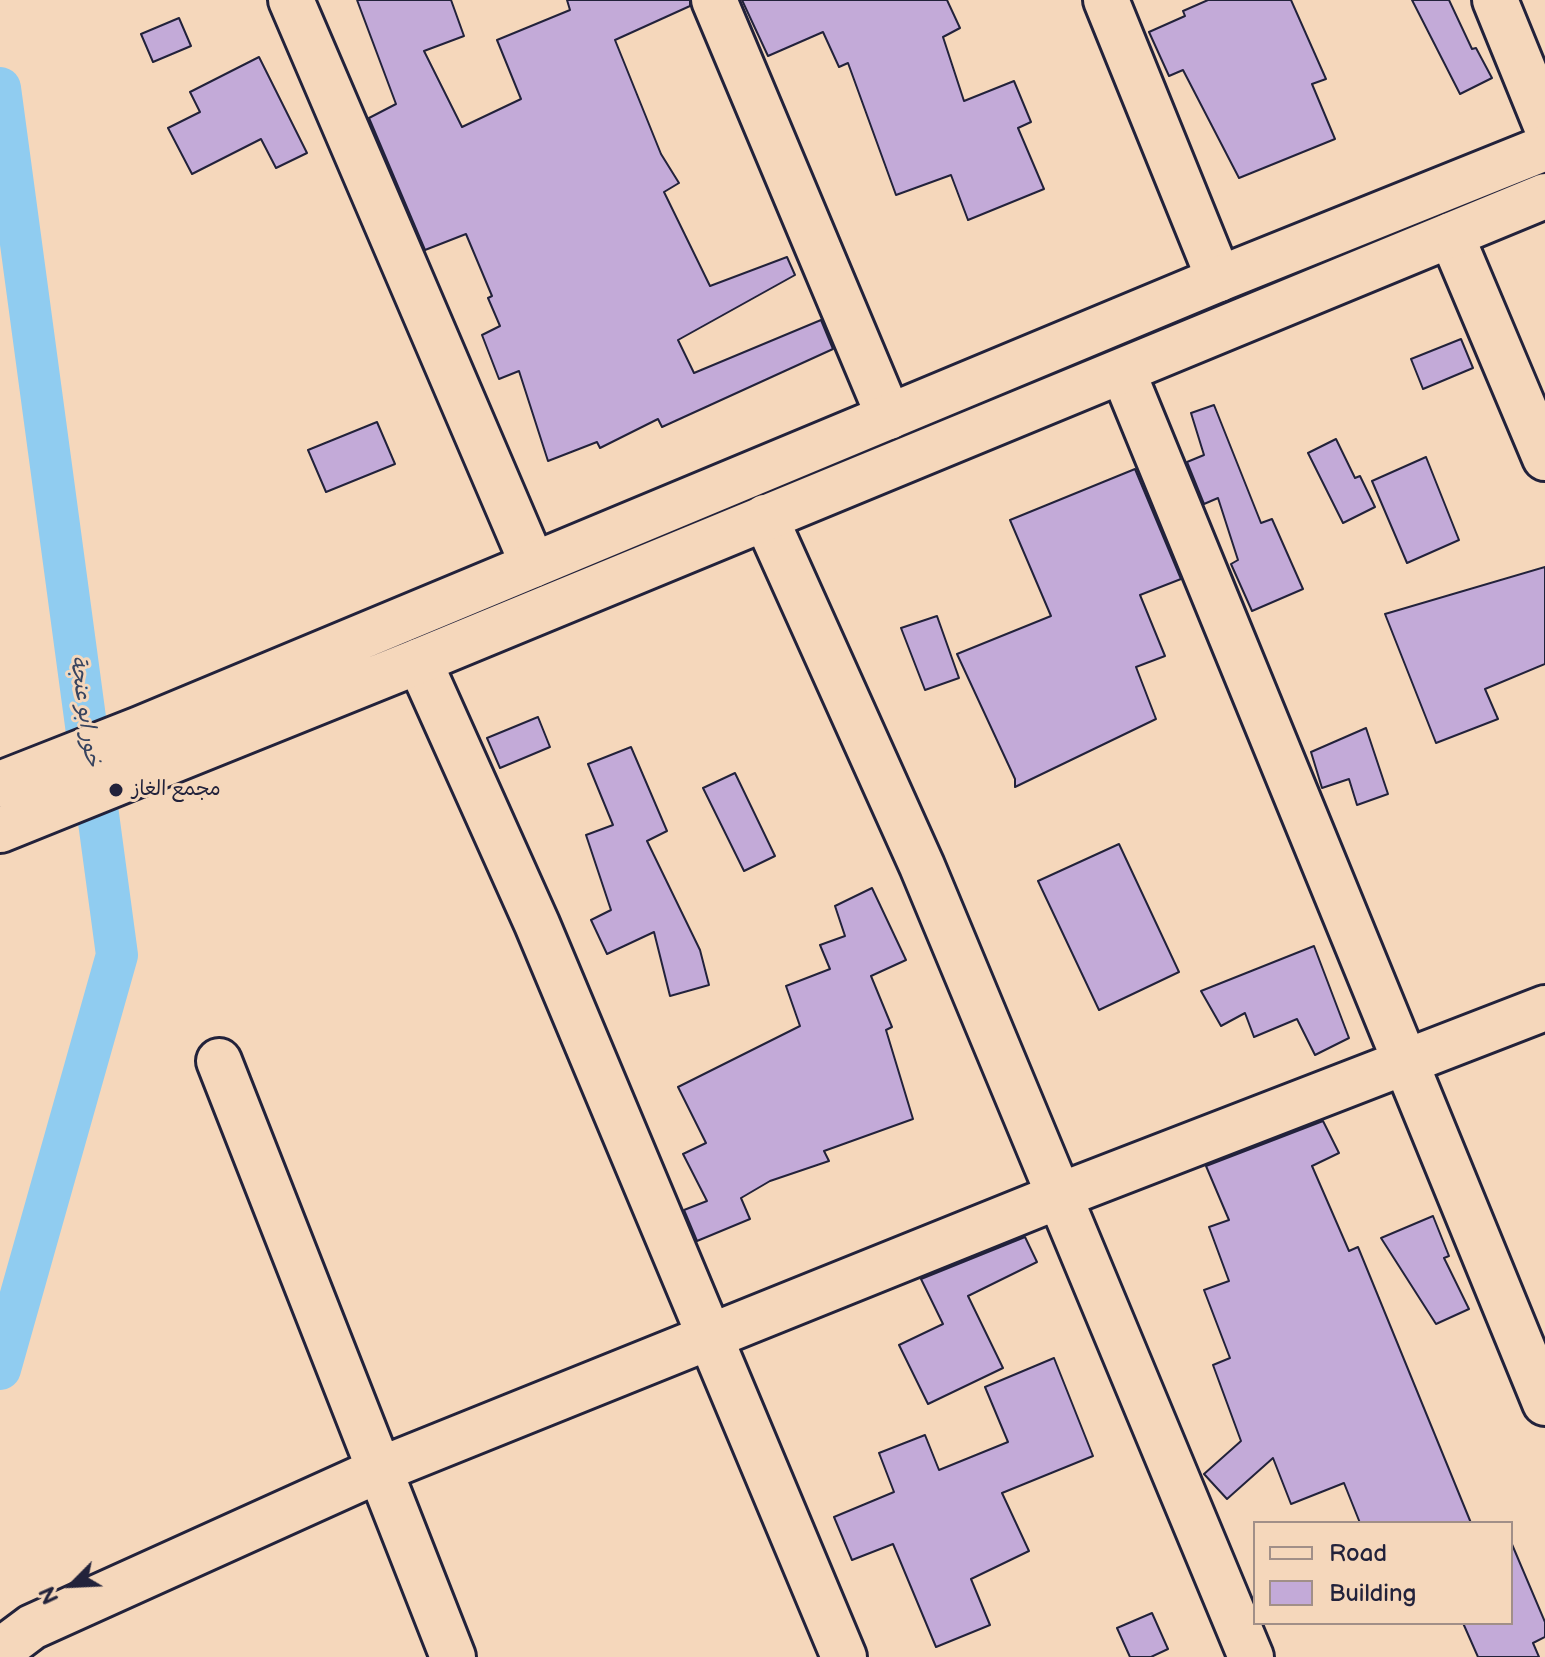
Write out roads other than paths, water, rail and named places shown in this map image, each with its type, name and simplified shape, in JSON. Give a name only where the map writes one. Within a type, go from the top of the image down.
[{"type":"street","points":[[291,0],[533,565]]},
{"type":"street","points":[[714,0],[889,417]]},
{"type":"street","points":[[1106,0],[1219,279]]},
{"type":"street","points":[[1495,0],[1545,123]]},
{"type":"street","points":[[0,830],[62,782],[141,750],[533,565],[1219,279],[1545,148]]},
{"type":"street","points":[[141,750],[419,661],[1545,196]]},
{"type":"street","points":[[1451,235],[1545,458]]},
{"type":"street","points":[[1123,372],[1283,756],[1545,1403]]},
{"type":"street","points":[[765,517],[922,866],[1251,1657]]},
{"type":"street","points":[[419,661],[537,924],[713,1338],[844,1657]]},
{"type":"street","points":[[0,784],[62,782]]},
{"type":"street","points":[[25,1645],[377,1471],[1059,1196],[1545,1008]]},
{"type":"street","points":[[219,1061],[377,1471],[453,1657]]},
{"type":"waterway","name":"خور ابو عنجة","points":[[0,88],[117,955],[0,1369]]},
{"type":"place","name":"مجمع الغاز","points":[[116,790]]}]
